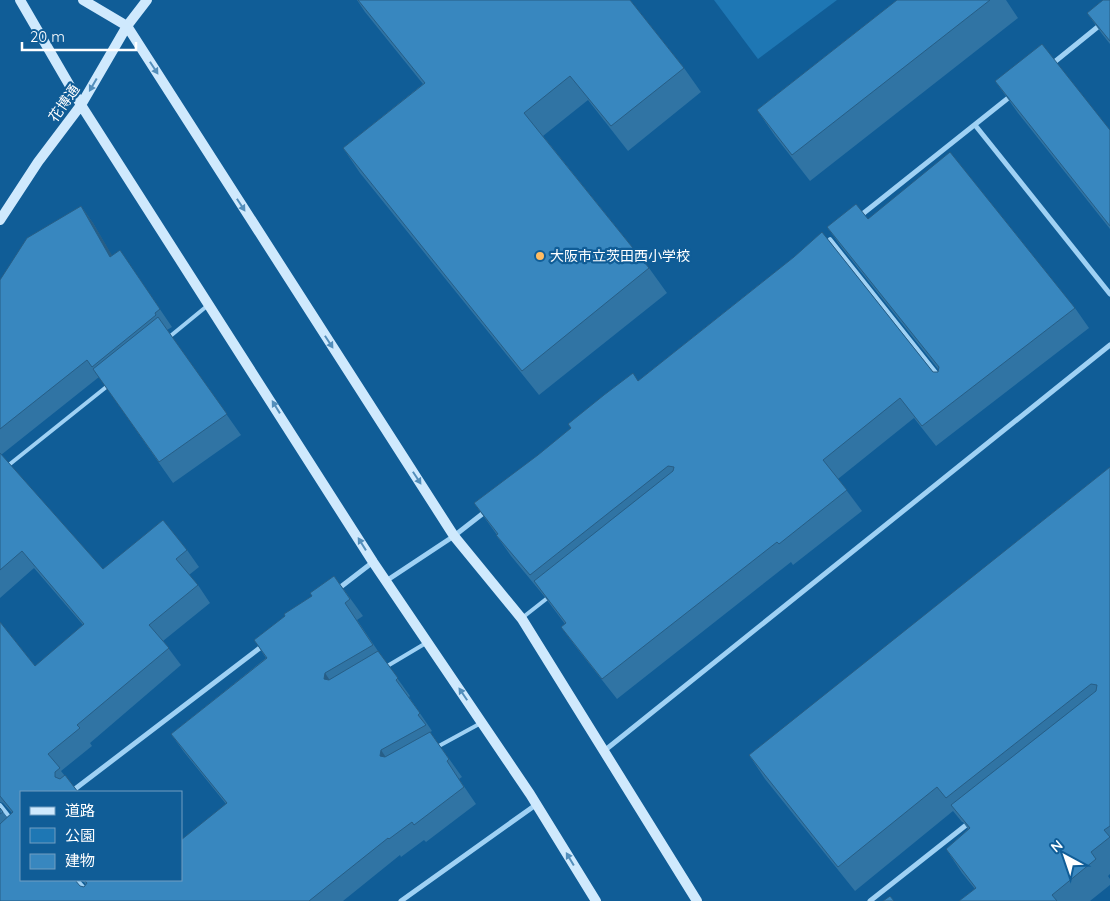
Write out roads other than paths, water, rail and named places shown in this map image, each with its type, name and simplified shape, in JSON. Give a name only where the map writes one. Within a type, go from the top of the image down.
[{"type":"street","points":[[20,0],[81,105],[210,304],[373,562],[537,804],[596,901]]},
{"type":"street","points":[[83,0],[127,26],[454,536],[522,619],[697,901]]},
{"type":"street","name":"花博通","points":[[0,220],[38,162],[81,105],[127,26],[147,0]]},
{"type":"street","points":[[1049,66],[1110,17]]},
{"type":"street","points":[[853,221],[1018,90]]},
{"type":"street","points":[[975,124],[1110,294]]},
{"type":"street","points":[[822,246],[838,233]]},
{"type":"street","points":[[603,751],[1110,345]]},
{"type":"street","points":[[386,582],[454,536],[494,505]]},
{"type":"street","points":[[335,592],[373,562]]},
{"type":"street","points":[[71,791],[272,639]]},
{"type":"street","points":[[401,901],[537,804]]},
{"type":"street","points":[[870,901],[978,815]]},
{"type":"lane","points":[[830,239],[944,382]]},
{"type":"lane","points":[[164,341],[210,304]]},
{"type":"lane","points":[[0,472],[117,378]]},
{"type":"lane","points":[[522,619],[553,594]]},
{"type":"lane","points":[[380,670],[428,642]]},
{"type":"lane","points":[[430,751],[482,722]]},
{"type":"lane","points":[[0,805],[16,824]]},
{"type":"lane","points":[[78,881],[89,894]]},
{"type":"place","name":"大阪市立茨田西小学校","points":[[540,256]]}]
